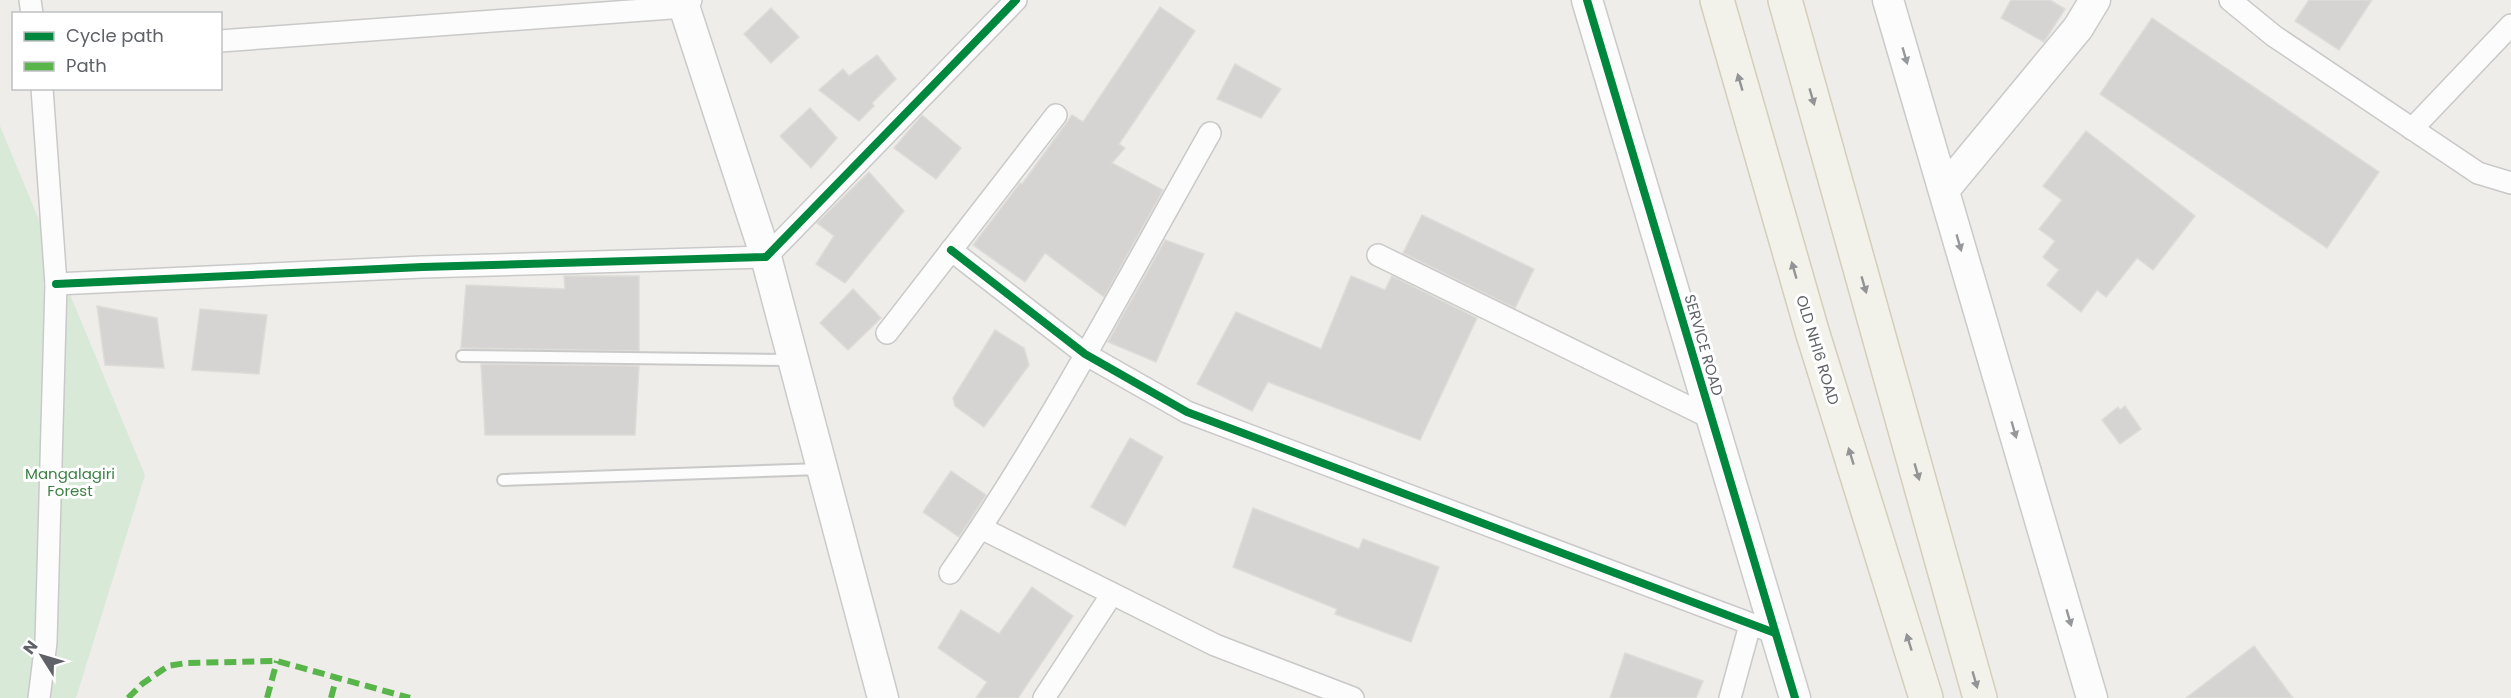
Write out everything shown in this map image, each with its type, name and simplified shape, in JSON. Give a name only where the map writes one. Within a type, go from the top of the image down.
[{"type":"main road","name":"OLD NH16 ROAD","points":[[1717,0],[1812,331],[1926,698]]},
{"type":"main road","points":[[1785,0],[1980,698]]},
{"type":"street","points":[[56,284],[410,268],[766,256],[1016,0]]},
{"type":"street","name":"SERVICE ROAD","points":[[1587,0],[1711,418],[1762,629],[1795,698]]},
{"type":"street","points":[[1888,0],[2092,698]]},
{"type":"street","points":[[1944,190],[2078,28],[2096,0]]},
{"type":"street","points":[[2230,0],[2274,36],[2478,173],[2511,183]]},
{"type":"street","points":[[222,41],[686,2],[766,256],[883,698]]},
{"type":"street","points":[[2412,129],[2511,25]]},
{"type":"street","points":[[39,698],[46,642],[56,284],[42,90]]},
{"type":"street","points":[[887,333],[1056,115]]},
{"type":"street","points":[[950,573],[981,528],[1085,354],[1210,133]]},
{"type":"street","points":[[951,250],[1085,354],[1187,412],[1762,629],[1730,698]]},
{"type":"street","points":[[1378,255],[1711,418]]},
{"type":"street","points":[[981,528],[1215,645],[1353,698]]},
{"type":"street","points":[[1044,698],[1112,594]]},
{"type":"lane","points":[[462,356],[794,360]]},
{"type":"lane","points":[[503,480],[822,469]]},
{"type":"green space","name":"Mangalagiri Forest","points":[[0,126],[145,475],[76,698],[0,698]]},
{"type":"building","points":[[2011,0],[2050,0],[2065,9],[2044,42],[2001,18]]},
{"type":"building","points":[[2309,0],[2372,0],[2339,50],[2295,21]]},
{"type":"building","points":[[1160,7],[1195,31],[1119,144],[1125,148],[1112,163],[1163,190],[1104,297],[1045,253],[1025,282],[973,245],[1020,183],[1022,184],[1072,115],[1083,122]]},
{"type":"building","points":[[771,8],[799,37],[771,63],[744,34]]},
{"type":"building","points":[[2152,18],[2379,172],[2327,248],[2100,94]]},
{"type":"building","points":[[877,55],[896,79],[872,103],[874,106],[859,121],[819,90],[843,69],[849,76]]},
{"type":"building","points":[[1235,64],[1281,89],[1261,118],[1217,99]]},
{"type":"building","points":[[810,108],[837,138],[811,168],[780,136]]},
{"type":"building","points":[[922,115],[961,148],[936,179],[894,148]]},
{"type":"building","points":[[2086,131],[2195,216],[2153,270],[2137,258],[2106,297],[2097,290],[2081,312],[2047,285],[2059,270],[2043,257],[2055,241],[2039,229],[2062,200],[2043,186]]},
{"type":"building","points":[[869,172],[904,211],[845,283],[816,264],[834,236],[817,223]]},
{"type":"building","points":[[1422,215],[1534,269],[1515,308],[1403,253]]},
{"type":"building","points":[[1165,240],[1204,254],[1156,362],[1108,342]]},
{"type":"building","points":[[564,276],[639,276],[639,351],[461,348],[466,285],[565,289]]},
{"type":"building","points":[[1351,276],[1385,290],[1392,276],[1477,318],[1420,440],[1268,382],[1252,411],[1197,384],[1236,312],[1321,349]]},
{"type":"building","points":[[853,289],[881,318],[848,350],[820,323]]},
{"type":"building","points":[[97,306],[157,318],[164,368],[105,365]]},
{"type":"building","points":[[200,309],[267,315],[259,374],[192,370]]},
{"type":"building","points":[[995,330],[1024,348],[1029,365],[984,427],[955,406],[953,398]]},
{"type":"building","points":[[481,364],[639,366],[635,435],[485,435]]},
{"type":"building","points":[[2125,406],[2141,429],[2120,444],[2102,420],[2118,407],[2120,410]]},
{"type":"building","points":[[1130,438],[1163,457],[1125,526],[1091,507]]},
{"type":"building","points":[[951,471],[986,495],[959,537],[923,512]]},
{"type":"building","points":[[1253,508],[1359,549],[1363,539],[1439,567],[1411,642],[1335,614],[1337,609],[1233,567]]},
{"type":"building","points":[[1032,587],[1073,616],[1018,698],[976,698],[987,682],[938,648],[961,610],[999,634]]},
{"type":"building","points":[[2254,646],[2293,698],[2186,698]]},
{"type":"building","points":[[1625,653],[1703,681],[1696,698],[1610,698]]},
{"type":"marked path","points":[[128,698],[142,684],[168,666],[186,663],[277,661],[410,698]]},
{"type":"marked path","points":[[267,698],[277,661]]},
{"type":"marked path","points":[[331,698],[336,679]]},
{"type":"cycle path","points":[[56,284],[422,267],[766,257],[1016,0]]},
{"type":"cycle path","points":[[1587,0],[1795,698]]},
{"type":"cycle path","points":[[951,250],[1085,354],[1187,412],[1775,633]]}]
